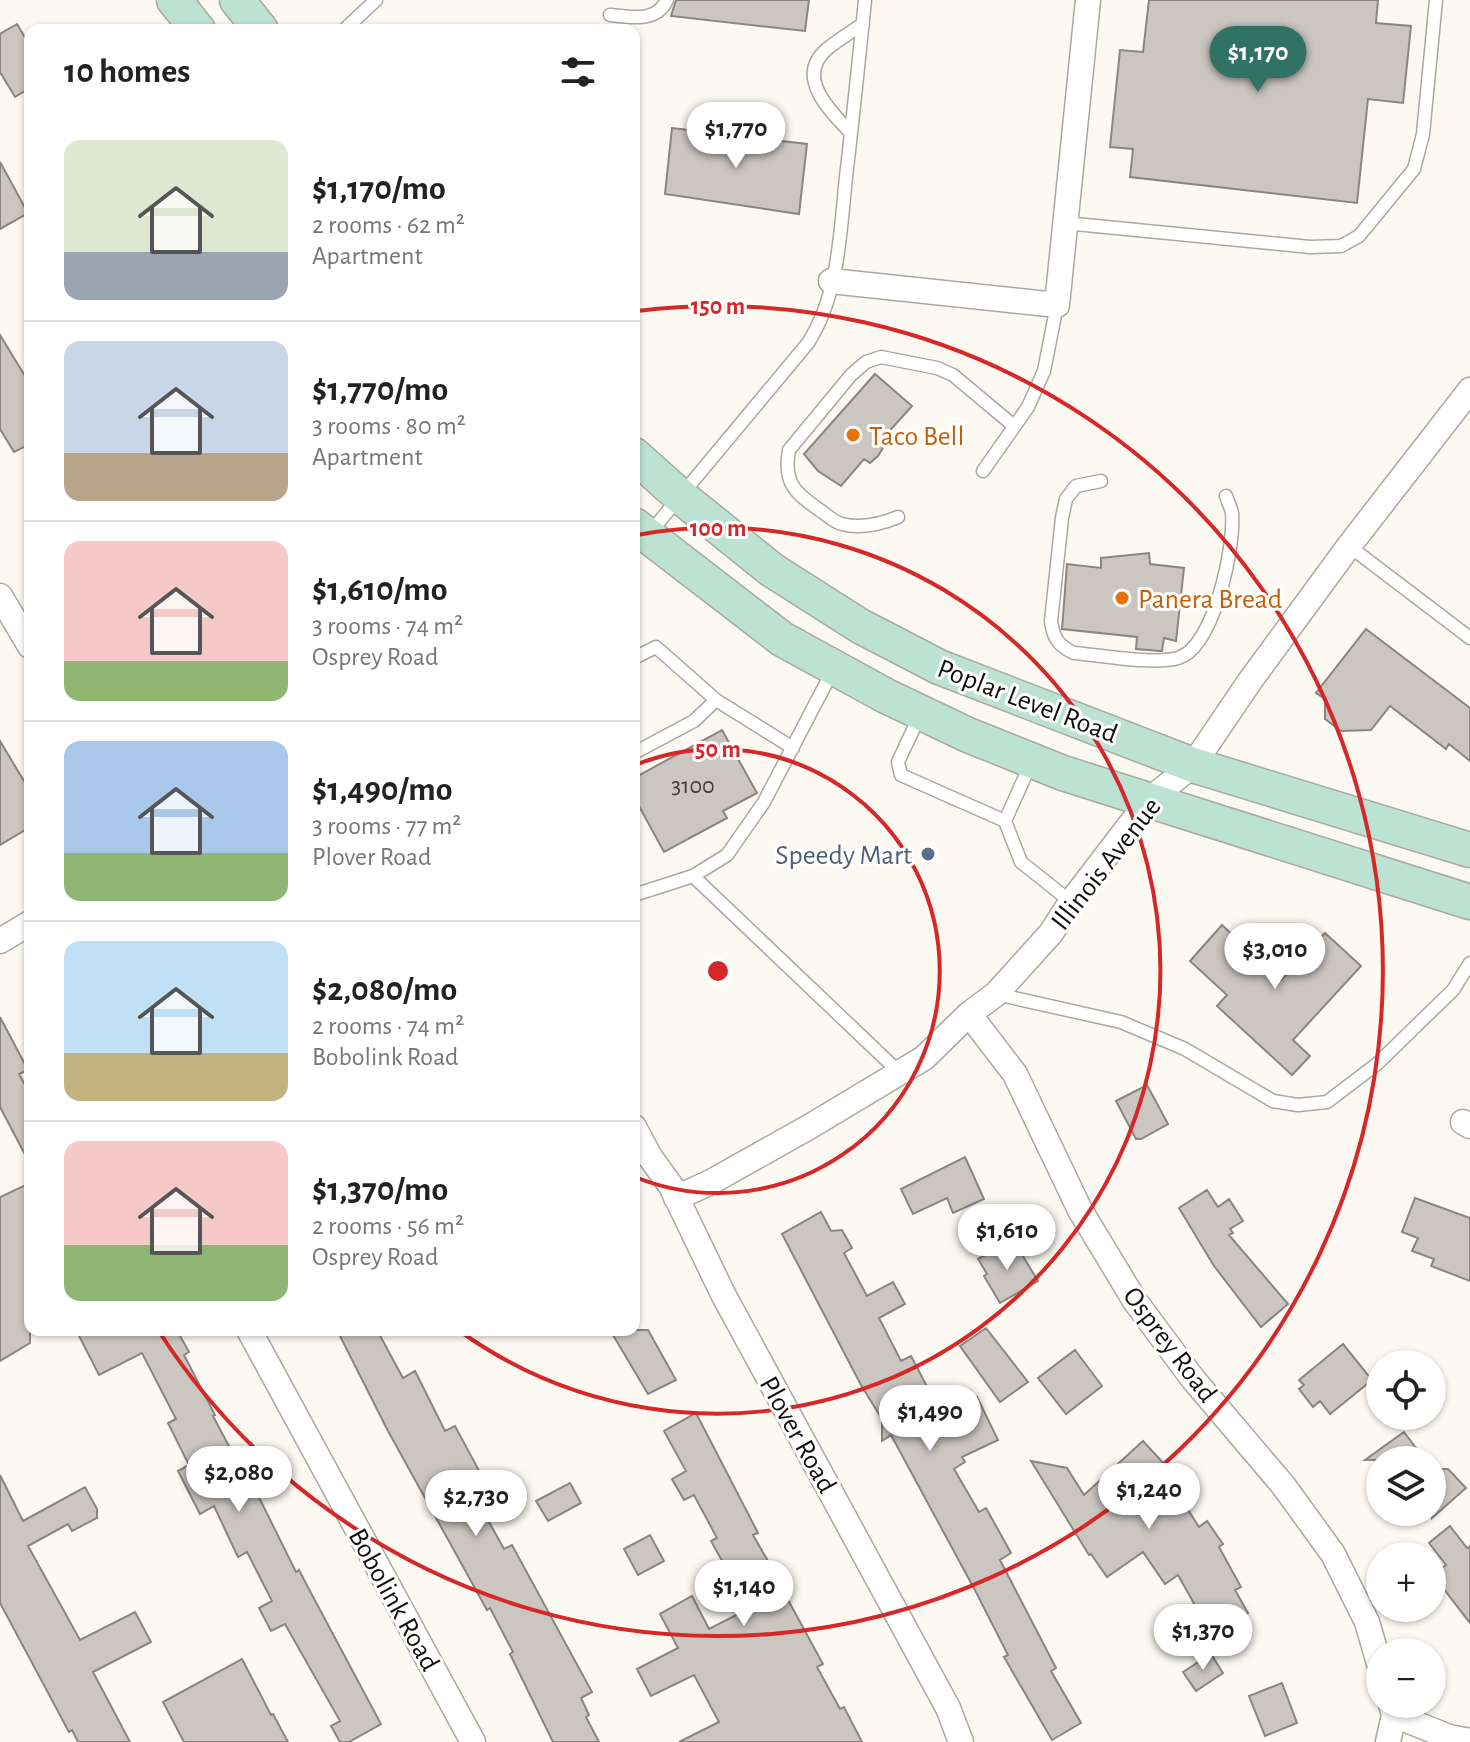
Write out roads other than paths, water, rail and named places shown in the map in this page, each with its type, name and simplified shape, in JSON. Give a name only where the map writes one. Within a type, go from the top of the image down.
[{"type":"main road","points":[[174,0],[193,24]]},
{"type":"main road","points":[[237,0],[256,24]]},
{"type":"main road","name":"Poplar Level Road","points":[[640,460],[772,570],[873,633],[939,667],[1193,765],[1470,850]]},
{"type":"main road","name":"Poplar Level Road","points":[[640,538],[782,639],[921,712],[1032,761],[1212,822],[1470,902]]},
{"type":"street","points":[[831,281],[1057,305],[1088,0]]},
{"type":"street","name":"Illinois Avenue","points":[[676,1198],[797,1134],[924,1058],[969,1014],[996,994],[1051,933],[1149,800],[1193,765],[1349,546],[1470,390]]},
{"type":"street","points":[[0,596],[24,636]]},
{"type":"street","points":[[0,941],[24,927]]},
{"type":"street","name":"Osprey Road","points":[[969,1014],[1015,1074],[1080,1210],[1135,1301],[1193,1379],[1283,1485],[1333,1554],[1367,1622],[1372,1638]]},
{"type":"street","name":"Plover Road","points":[[640,1137],[676,1198],[723,1294],[948,1708],[961,1742]]},
{"type":"street","name":"Bobolink Road","points":[[252,1336],[473,1742]]},
{"type":"street","points":[[1388,1742],[1391,1718]]},
{"type":"street","points":[[1409,1718],[1449,1737],[1470,1741]]},
{"type":"lane","points":[[350,24],[376,0]]},
{"type":"lane","points":[[610,15],[638,18],[653,15],[663,9],[667,0]]},
{"type":"lane","points":[[640,535],[680,496],[808,343],[825,310],[837,256],[865,0]]},
{"type":"lane","points":[[1065,223],[1310,247],[1341,246],[1359,236],[1414,169],[1423,134],[1436,0]]},
{"type":"lane","points":[[851,133],[817,93],[815,69],[825,50],[863,24]]},
{"type":"lane","points":[[983,471],[1028,407],[1044,371],[1057,305]]},
{"type":"lane","points":[[898,517],[880,524],[840,524],[800,496],[788,479],[786,464],[789,450],[851,375],[866,362],[881,357],[937,368],[953,375],[1014,426]]},
{"type":"lane","points":[[1101,481],[1076,486],[1066,499],[1062,518],[1052,634],[1065,649],[1074,653],[1165,661],[1182,658],[1196,644],[1209,623],[1225,575],[1232,511],[1226,496]]},
{"type":"lane","points":[[1349,546],[1470,638]]},
{"type":"lane","points":[[640,655],[656,647],[716,700],[793,748]]},
{"type":"lane","points":[[640,893],[693,876],[727,855],[764,802],[834,667]]},
{"type":"lane","points":[[640,750],[694,721],[716,700]]},
{"type":"lane","points":[[921,712],[898,762],[901,775],[1005,821],[1021,862],[1071,902]]},
{"type":"lane","points":[[1005,821],[1032,761]]},
{"type":"lane","points":[[693,876],[900,1073]]},
{"type":"lane","points":[[996,994],[1121,1022],[1185,1049],[1273,1101],[1298,1105],[1327,1102],[1377,1064],[1453,990],[1470,963]]},
{"type":"place","name":"Taco Bell","points":[[853,435]]},
{"type":"place","name":"Panera Bread","points":[[1122,598]]},
{"type":"place","name":"Speedy Mart","points":[[928,854]]}]
